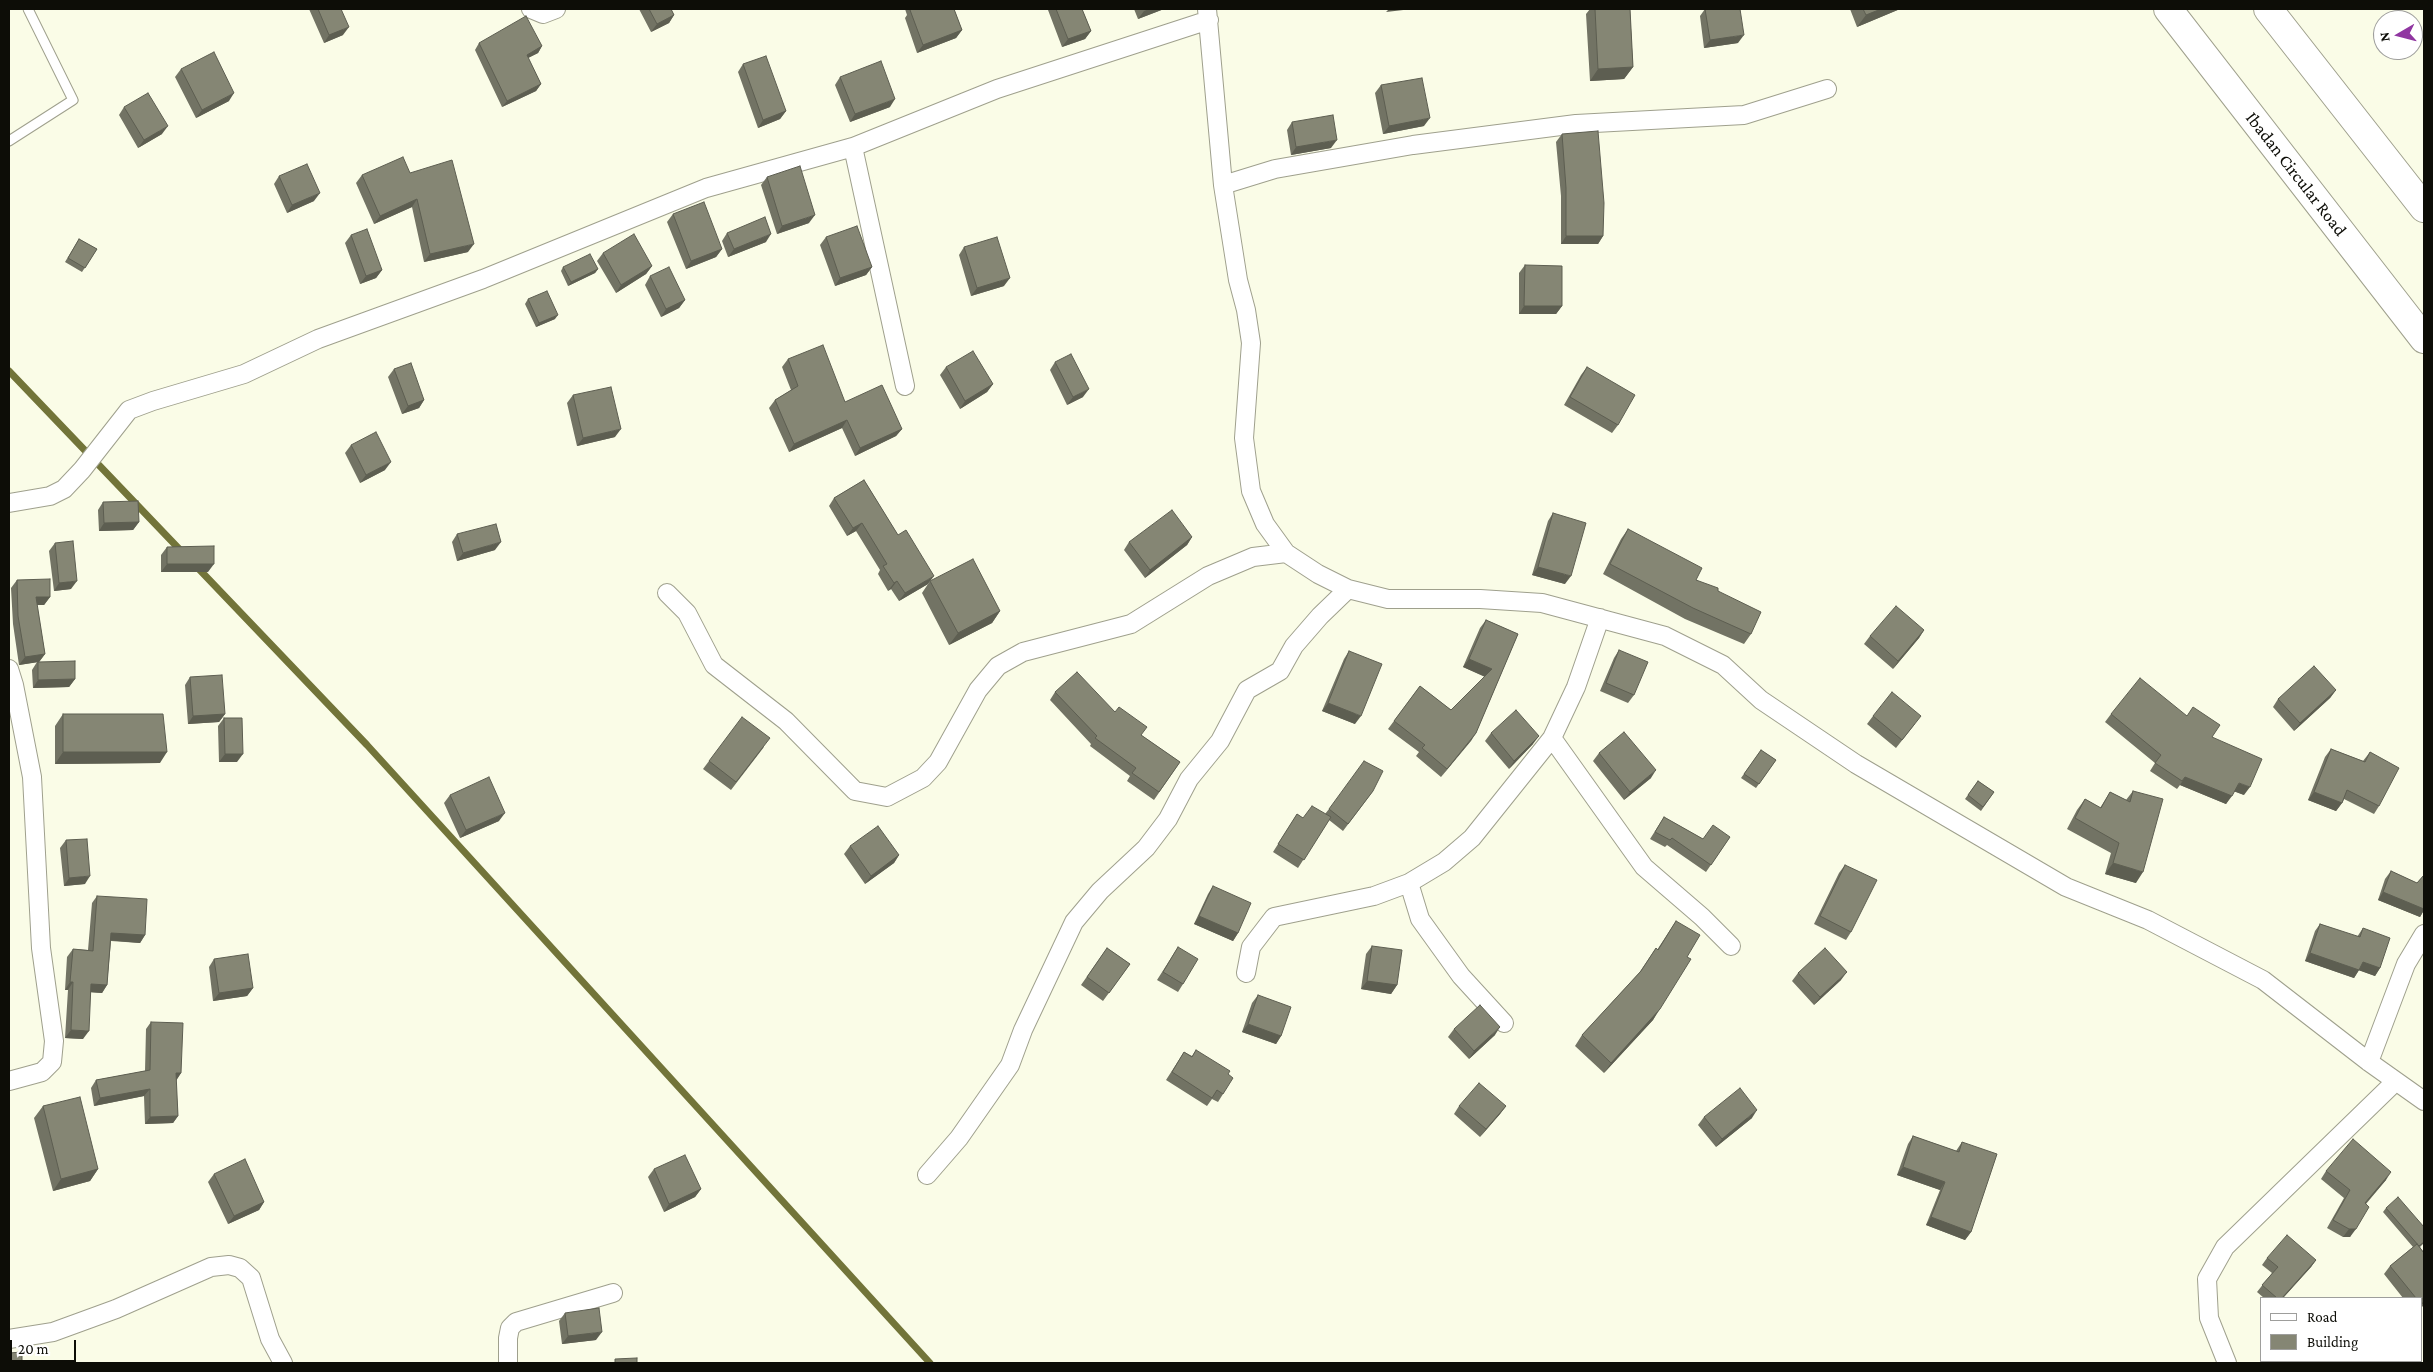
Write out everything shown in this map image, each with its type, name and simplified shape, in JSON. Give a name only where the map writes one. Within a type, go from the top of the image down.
[{"type":"highway","name":"Ibadan Circular Road","points":[[2168,9],[2424,339]]},
{"type":"highway","points":[[2268,9],[2424,208]]},
{"type":"street","points":[[531,9],[543,14],[556,9]]},
{"type":"street","points":[[9,503],[50,496],[64,489],[82,470],[129,410],[153,400],[244,374],[318,339],[483,279],[706,188],[854,147],[997,89],[1208,14],[1223,185],[1238,280],[1246,310],[1251,343],[1244,438],[1250,491],[1264,524],[1286,553],[1318,574],[1348,589],[1388,599],[1480,599],[1542,603],[1665,636],[1723,665],[1761,700],[1856,764],[2066,887],[2148,920],[2263,980],[2369,1062],[2424,1101]]},
{"type":"street","points":[[1223,185],[1275,169],[1413,145],[1576,124],[1744,115],[1827,89]]},
{"type":"street","points":[[854,147],[905,386]]},
{"type":"street","points":[[667,593],[687,613],[714,665],[786,721],[855,792],[887,797],[923,778],[938,762],[978,690],[998,666],[1023,652],[1131,624],[1208,576],[1253,557],[1286,553]]},
{"type":"street","points":[[927,1175],[959,1138],[1010,1065],[1023,1030],[1074,922],[1100,891],[1146,848],[1168,819],[1189,779],[1220,741],[1247,690],[1280,671],[1294,646],[1320,616],[1348,589]]},
{"type":"street","points":[[1246,972],[1250,947],[1274,917],[1374,896],[1409,883],[1444,862],[1472,838],[1552,738],[1576,687],[1600,618]]},
{"type":"street","points":[[9,669],[14,685],[32,776],[41,948],[54,1041],[52,1062],[42,1072],[9,1081]]},
{"type":"street","points":[[1552,738],[1644,867],[1702,917],[1731,946]]},
{"type":"street","points":[[1409,883],[1420,919],[1462,976],[1504,1023]]},
{"type":"street","points":[[2369,1062],[2406,964],[2424,934]]},
{"type":"street","points":[[2226,1363],[2209,1318],[2207,1280],[2224,1246],[2396,1081]]},
{"type":"street","points":[[9,1339],[53,1332],[116,1309],[211,1267],[228,1265],[240,1268],[251,1278],[270,1339],[283,1363]]},
{"type":"street","points":[[508,1363],[508,1338],[510,1328],[516,1322],[613,1293]]},
{"type":"lane","points":[[9,141],[73,100],[28,9]]},
{"type":"building","points":[[318,9],[341,9],[349,27],[329,35]]},
{"type":"building","points":[[649,9],[671,9],[674,15],[657,24]]},
{"type":"building","points":[[954,9],[962,30],[923,45],[910,10]]},
{"type":"building","points":[[1056,9],[1082,9],[1091,31],[1068,39]]},
{"type":"building","points":[[1595,9],[1630,9],[1633,67],[1598,69]]},
{"type":"building","points":[[1705,9],[1740,9],[1744,35],[1710,40]]},
{"type":"building","points":[[1863,9],[1881,9],[1866,15]]},
{"type":"building","points":[[526,16],[542,46],[527,55],[541,84],[507,101],[479,43]]},
{"type":"building","points":[[214,52],[234,93],[202,110],[181,69]]},
{"type":"building","points":[[766,56],[786,111],[763,120],[743,64]]},
{"type":"building","points":[[881,61],[895,99],[855,114],[840,77]]},
{"type":"building","points":[[1422,78],[1430,118],[1389,126],[1381,85]]},
{"type":"building","points":[[148,93],[168,126],[144,140],[124,107]]},
{"type":"building","points":[[1333,115],[1337,140],[1296,147],[1292,122]]},
{"type":"building","points":[[1598,131],[1604,203],[1603,236],[1566,236],[1566,188],[1562,134]]},
{"type":"building","points":[[403,157],[410,173],[452,160],[474,244],[430,254],[417,199],[380,216],[362,175]]},
{"type":"building","points":[[307,164],[320,193],[292,205],[279,176]]},
{"type":"building","points":[[800,166],[815,215],[782,226],[767,177]]},
{"type":"building","points":[[704,202],[722,249],[691,261],[673,214]]},
{"type":"building","points":[[765,217],[771,234],[734,249],[727,233]]},
{"type":"building","points":[[857,226],[872,267],[840,278],[826,237]]},
{"type":"building","points":[[367,229],[382,270],[366,276],[351,235]]},
{"type":"building","points":[[634,234],[652,266],[621,285],[603,253]]},
{"type":"building","points":[[997,237],[1010,278],[977,288],[964,247]]},
{"type":"building","points":[[79,239],[97,249],[85,268],[68,258]]},
{"type":"building","points":[[590,254],[598,269],[571,282],[563,267]]},
{"type":"building","points":[[1525,265],[1562,266],[1562,306],[1524,306]]},
{"type":"building","points":[[669,267],[685,300],[666,309],[650,276]]},
{"type":"building","points":[[547,291],[558,315],[539,323],[528,299]]},
{"type":"building","points":[[823,345],[845,402],[882,385],[902,429],[860,448],[847,420],[794,444],[775,400],[798,386],[788,359]]},
{"type":"building","points":[[973,351],[993,384],[965,401],[946,367]]},
{"type":"building","points":[[1071,354],[1089,389],[1073,397],[1055,362]]},
{"type":"building","points":[[411,363],[424,400],[408,406],[394,369]]},
{"type":"building","points":[[1587,367],[1635,395],[1618,425],[1570,397]]},
{"type":"building","points":[[611,387],[621,429],[583,438],[573,395]]},
{"type":"building","points":[[376,432],[391,462],[366,475],[351,445]]},
{"type":"building","points":[[864,480],[898,535],[906,530],[934,576],[905,593],[897,581],[894,583],[883,566],[887,564],[862,523],[853,528],[834,498]]},
{"type":"building","points":[[138,501],[139,522],[104,523],[103,502]]},
{"type":"building","points":[[1172,510],[1192,537],[1150,570],[1129,542]]},
{"type":"building","points":[[1553,513],[1586,523],[1571,576],[1538,567]]},
{"type":"building","points":[[496,524],[501,542],[463,553],[457,534]]},
{"type":"building","points":[[1628,529],[1702,568],[1696,580],[1718,588],[1718,591],[1761,612],[1751,634],[1693,608],[1610,564]]},
{"type":"building","points":[[73,541],[77,581],[59,583],[55,543]]},
{"type":"building","points":[[214,546],[214,564],[167,564],[167,547]]},
{"type":"building","points":[[973,559],[1000,611],[958,633],[930,581]]},
{"type":"building","points":[[50,579],[50,597],[36,597],[45,654],[25,657],[18,616],[17,580]]},
{"type":"building","points":[[1896,606],[1924,630],[1898,661],[1870,636]]},
{"type":"building","points":[[1486,620],[1518,634],[1476,733],[1447,769],[1422,748],[1425,745],[1394,721],[1420,686],[1451,710],[1492,669],[1469,659]]},
{"type":"building","points":[[1619,650],[1648,662],[1634,695],[1606,683]]},
{"type":"building","points":[[1349,651],[1382,664],[1361,716],[1328,703]]},
{"type":"building","points":[[75,661],[75,679],[38,680],[38,662]]},
{"type":"building","points":[[2314,666],[2336,690],[2300,723],[2278,699]]},
{"type":"building","points":[[1077,672],[1115,712],[1119,707],[1147,727],[1141,735],[1180,762],[1159,792],[1132,773],[1136,768],[1095,738],[1097,736],[1055,692]]},
{"type":"building","points":[[222,675],[225,714],[193,716],[190,677]]},
{"type":"building","points":[[2140,678],[2187,716],[2193,707],[2220,725],[2212,737],[2262,759],[2250,787],[2239,783],[2232,796],[2185,777],[2182,781],[2155,763],[2161,755],[2111,714]]},
{"type":"building","points":[[1892,692],[1921,716],[1902,740],[1873,716]]},
{"type":"building","points":[[1516,710],[1539,736],[1514,761],[1491,733]]},
{"type":"building","points":[[63,714],[163,714],[167,752],[63,752]]},
{"type":"building","points":[[742,717],[770,738],[736,782],[709,761]]},
{"type":"building","points":[[224,718],[242,718],[243,754],[225,754]]},
{"type":"building","points":[[1624,732],[1656,770],[1630,792],[1599,753]]},
{"type":"building","points":[[2331,749],[2365,762],[2370,752],[2399,768],[2379,806],[2347,790],[2342,803],[2314,792]]},
{"type":"building","points":[[1761,750],[1776,760],[1759,784],[1744,774]]},
{"type":"building","points":[[1364,761],[1383,771],[1373,791],[1348,824],[1329,809]]},
{"type":"building","points":[[489,777],[505,813],[466,830],[450,795]]},
{"type":"building","points":[[1978,781],[1994,792],[1983,807],[1968,795]]},
{"type":"building","points":[[2133,791],[2163,799],[2143,872],[2113,863],[2119,843],[2075,818],[2085,799],[2101,808],[2110,792],[2130,802]]},
{"type":"building","points":[[1312,806],[1331,817],[1304,860],[1278,844],[1297,814],[1303,818]]},
{"type":"building","points":[[1664,817],[1703,839],[1713,825],[1730,837],[1711,865],[1672,838],[1670,840],[1655,832]]},
{"type":"building","points":[[878,826],[899,855],[871,876],[850,846]]},
{"type":"building","points":[[87,839],[90,876],[69,878],[66,840]]},
{"type":"building","points":[[1845,865],[1877,880],[1851,932],[1820,916]]},
{"type":"building","points":[[2391,871],[2417,883],[2424,875],[2424,909],[2383,892]]},
{"type":"building","points":[[1213,886],[1251,903],[1238,933],[1199,916]]},
{"type":"building","points":[[97,896],[147,899],[145,935],[111,933],[107,985],[91,984],[89,1031],[71,1030],[73,982],[70,982],[73,949],[93,951]]},
{"type":"building","points":[[1676,921],[1700,935],[1687,957],[1691,959],[1660,1009],[1611,1063],[1582,1035],[1641,971],[1656,948],[1658,950]]},
{"type":"building","points":[[2320,924],[2360,937],[2363,928],[2390,938],[2380,968],[2363,962],[2359,970],[2310,953]]},
{"type":"building","points":[[1372,946],[1402,950],[1397,985],[1367,981]]},
{"type":"building","points":[[1178,947],[1198,959],[1183,984],[1163,972]]},
{"type":"building","points":[[1107,948],[1130,964],[1109,993],[1087,977]]},
{"type":"building","points":[[1825,948],[1847,972],[1820,997],[1798,973]]},
{"type":"building","points":[[248,954],[253,988],[219,993],[214,959]]},
{"type":"building","points":[[1258,995],[1291,1007],[1281,1036],[1248,1024]]},
{"type":"building","points":[[1480,1005],[1500,1027],[1474,1051],[1454,1029]]},
{"type":"building","points":[[151,1022],[183,1023],[181,1073],[176,1073],[178,1116],[150,1117],[150,1089],[100,1098],[96,1080],[150,1070]]},
{"type":"building","points":[[1196,1050],[1230,1071],[1228,1074],[1233,1078],[1223,1094],[1217,1090],[1212,1098],[1172,1072],[1184,1052],[1192,1057]]},
{"type":"building","points":[[1479,1083],[1506,1106],[1486,1129],[1459,1106]]},
{"type":"building","points":[[1740,1088],[1757,1110],[1722,1139],[1704,1117]]},
{"type":"building","points":[[80,1097],[98,1169],[61,1179],[43,1106]]},
{"type":"building","points":[[1913,1136],[1959,1152],[1962,1142],[1997,1154],[1971,1232],[1931,1217],[1945,1182],[1903,1167]]},
{"type":"building","points":[[2353,1139],[2391,1172],[2365,1203],[2369,1207],[2356,1229],[2349,1229],[2333,1220],[2350,1190],[2326,1171]]},
{"type":"building","points":[[685,1155],[701,1189],[669,1204],[654,1169]]},
{"type":"building","points":[[245,1159],[264,1202],[234,1216],[214,1174]]},
{"type":"building","points":[[2398,1197],[2424,1227],[2424,1242],[2419,1246],[2386,1208]]},
{"type":"building","points":[[2287,1235],[2316,1260],[2283,1297],[2276,1297],[2262,1285],[2278,1267],[2267,1258]]},
{"type":"building","points":[[2417,1244],[2424,1253],[2423,1302],[2423,1297],[2415,1297],[2390,1266]]},
{"type":"building","points":[[599,1308],[602,1332],[568,1336],[565,1313]]},
{"type":"building","points":[[22,1352],[22,1363],[9,1363],[9,1353]]},
{"type":"building","points":[[637,1358],[637,1363],[615,1363],[615,1359]]},
{"type":"waterway","points":[[9,371],[183,553]]},
{"type":"waterway","points":[[196,566],[367,745],[930,1363]]}]
